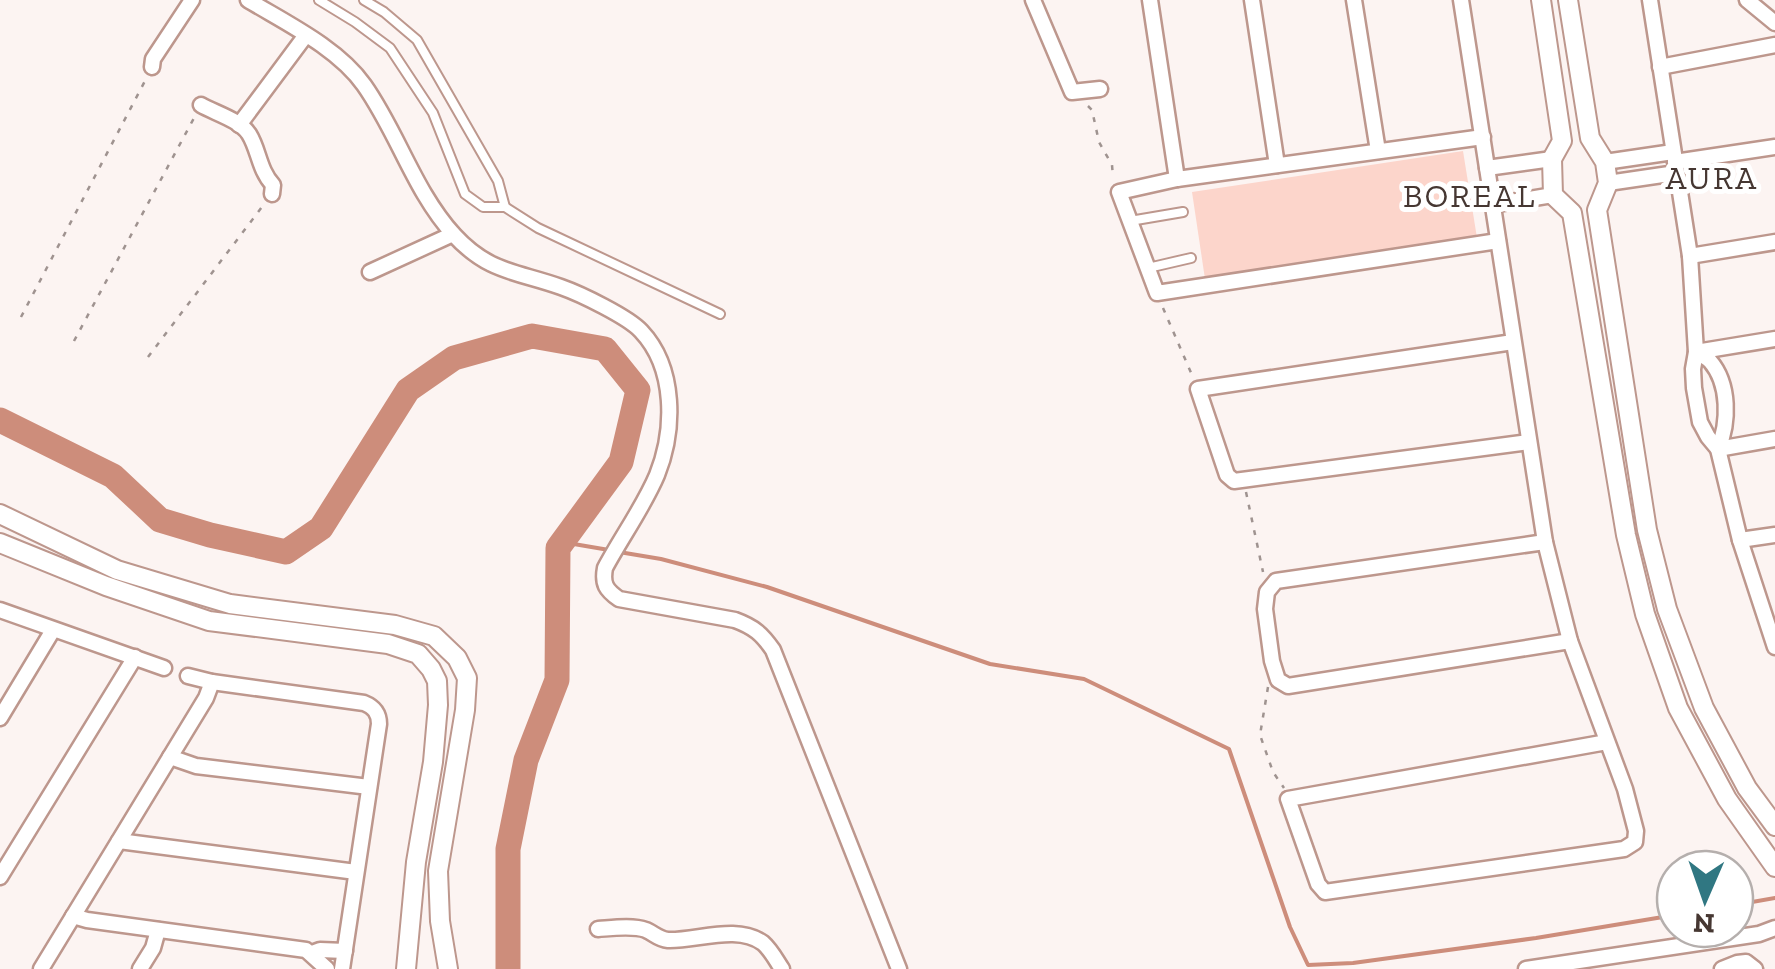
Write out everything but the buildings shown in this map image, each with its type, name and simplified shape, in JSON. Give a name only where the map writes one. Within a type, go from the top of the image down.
[{"type":"street","points":[[152,67],[152,58],[192,0]]},
{"type":"street","points":[[248,0],[306,35],[345,64],[363,84],[434,212],[474,255],[490,265],[565,288],[606,309],[640,329],[659,355],[668,388],[668,436],[656,475],[602,580],[607,591],[618,599],[735,620],[763,635],[774,650],[899,969]]},
{"type":"street","points":[[1033,0],[1072,92],[1100,89]]},
{"type":"street","points":[[1150,0],[1177,179]]},
{"type":"street","points":[[1252,0],[1278,165]]},
{"type":"street","points":[[1354,0],[1378,151]]},
{"type":"street","points":[[1461,0],[1545,542],[1570,641],[1625,790],[1636,831],[1634,842],[1624,850],[1324,892],[1288,800],[1607,742]]},
{"type":"street","points":[[1541,0],[1562,142],[1552,159],[1553,196],[1572,214],[1626,534],[1645,614],[1678,708],[1728,800],[1775,867]]},
{"type":"street","points":[[1568,0],[1590,138],[1605,162],[1608,183],[1597,210],[1647,530],[1667,609],[1704,708],[1747,788],[1775,826]]},
{"type":"street","points":[[1650,0],[1690,256],[1696,352],[1694,388],[1700,422],[1718,449],[1740,540],[1773,639]]},
{"type":"street","points":[[1747,0],[1775,23]]},
{"type":"street","points":[[239,125],[306,35]]},
{"type":"street","points":[[1660,67],[1775,45]]},
{"type":"street","points":[[201,105],[248,132],[272,184],[272,194]]},
{"type":"street","points":[[1483,136],[1177,179],[1118,192],[1157,293],[1498,241]]},
{"type":"street","points":[[1562,142],[1590,138]]},
{"type":"street","points":[[1605,162],[1674,162],[1775,147]]},
{"type":"street","points":[[1487,168],[1552,159]]},
{"type":"street","points":[[1608,183],[1674,162]]},
{"type":"street","points":[[1492,205],[1553,196]]},
{"type":"street","points":[[1572,214],[1597,210]]},
{"type":"street","points":[[370,272],[453,234]]},
{"type":"street","points":[[1690,256],[1775,242]]},
{"type":"street","points":[[1696,352],[1775,340]]},
{"type":"street","points":[[1514,342],[1198,389],[1227,475],[1234,481],[1530,442]]},
{"type":"street","points":[[1696,352],[1711,362],[1722,382],[1726,431],[1718,449]]},
{"type":"street","points":[[1718,449],[1775,440]]},
{"type":"street","points":[[0,514],[112,578],[209,620],[388,644],[418,654],[436,681],[438,705],[406,969]]},
{"type":"street","points":[[1740,540],[1775,535]]},
{"type":"street","points":[[1545,542],[1276,581],[1267,592],[1265,608],[1272,661],[1278,680],[1288,686],[1570,641]]},
{"type":"street","points":[[0,543],[112,578],[230,604],[395,625],[434,636],[457,658],[467,678],[466,710],[438,871],[448,969]]},
{"type":"street","points":[[0,610],[164,668]]},
{"type":"street","points":[[0,718],[53,630]]},
{"type":"street","points":[[0,877],[135,657]]},
{"type":"street","points":[[188,676],[364,703],[378,714],[342,969]]},
{"type":"street","points":[[40,969],[206,698],[212,682]]},
{"type":"street","points":[[170,757],[196,766],[369,788]]},
{"type":"street","points":[[119,841],[356,872]]},
{"type":"street","points":[[416,862],[438,871]]},
{"type":"street","points":[[73,916],[295,948],[312,953],[327,969]]},
{"type":"street","points":[[598,928],[645,930],[670,940],[745,936],[759,940],[782,969]]},
{"type":"street","points":[[1526,969],[1759,934],[1775,928]]},
{"type":"street","points":[[140,969],[153,948],[158,930]]},
{"type":"street","points":[[312,953],[344,951]]},
{"type":"street","points":[[1722,969],[1746,962],[1755,969]]},
{"type":"lane","points":[[319,0],[390,48],[433,114],[465,194],[483,207],[505,208],[538,228],[720,314]]},
{"type":"lane","points":[[364,0],[417,40],[498,181],[505,208]]},
{"type":"lane","points":[[1130,221],[1182,212]]},
{"type":"lane","points":[[1148,268],[1191,258]]},
{"type":"path","points":[[21,317],[152,67]]},
{"type":"path","points":[[1072,92],[1092,110],[1118,192]]},
{"type":"path","points":[[74,341],[201,105]]},
{"type":"path","points":[[148,358],[272,194]]},
{"type":"path","points":[[1157,293],[1198,389]]},
{"type":"path","points":[[1244,481],[1267,592]]},
{"type":"path","points":[[1272,661],[1260,735],[1288,800]]},
{"type":"shaded area","points":[[1463,151],[1477,238],[1205,279],[1192,192]]},
{"type":"waterway","points":[[0,420],[113,476],[160,520],[286,552],[321,528],[408,390],[454,358],[532,336],[605,349],[638,390],[621,462],[558,548],[557,680],[526,760],[508,849],[508,969]]},
{"type":"waterway","points":[[562,542],[609,550]]},
{"type":"waterway","points":[[619,552],[767,587],[990,664],[1084,679],[1229,749],[1290,927],[1308,965],[1353,963],[1655,918]]},
{"type":"waterway","points":[[1755,902],[1775,898]]},
{"type":"district","name":"AURA","points":[[1712,178]]},
{"type":"district","name":"BOREAL","points":[[1470,196]]}]
